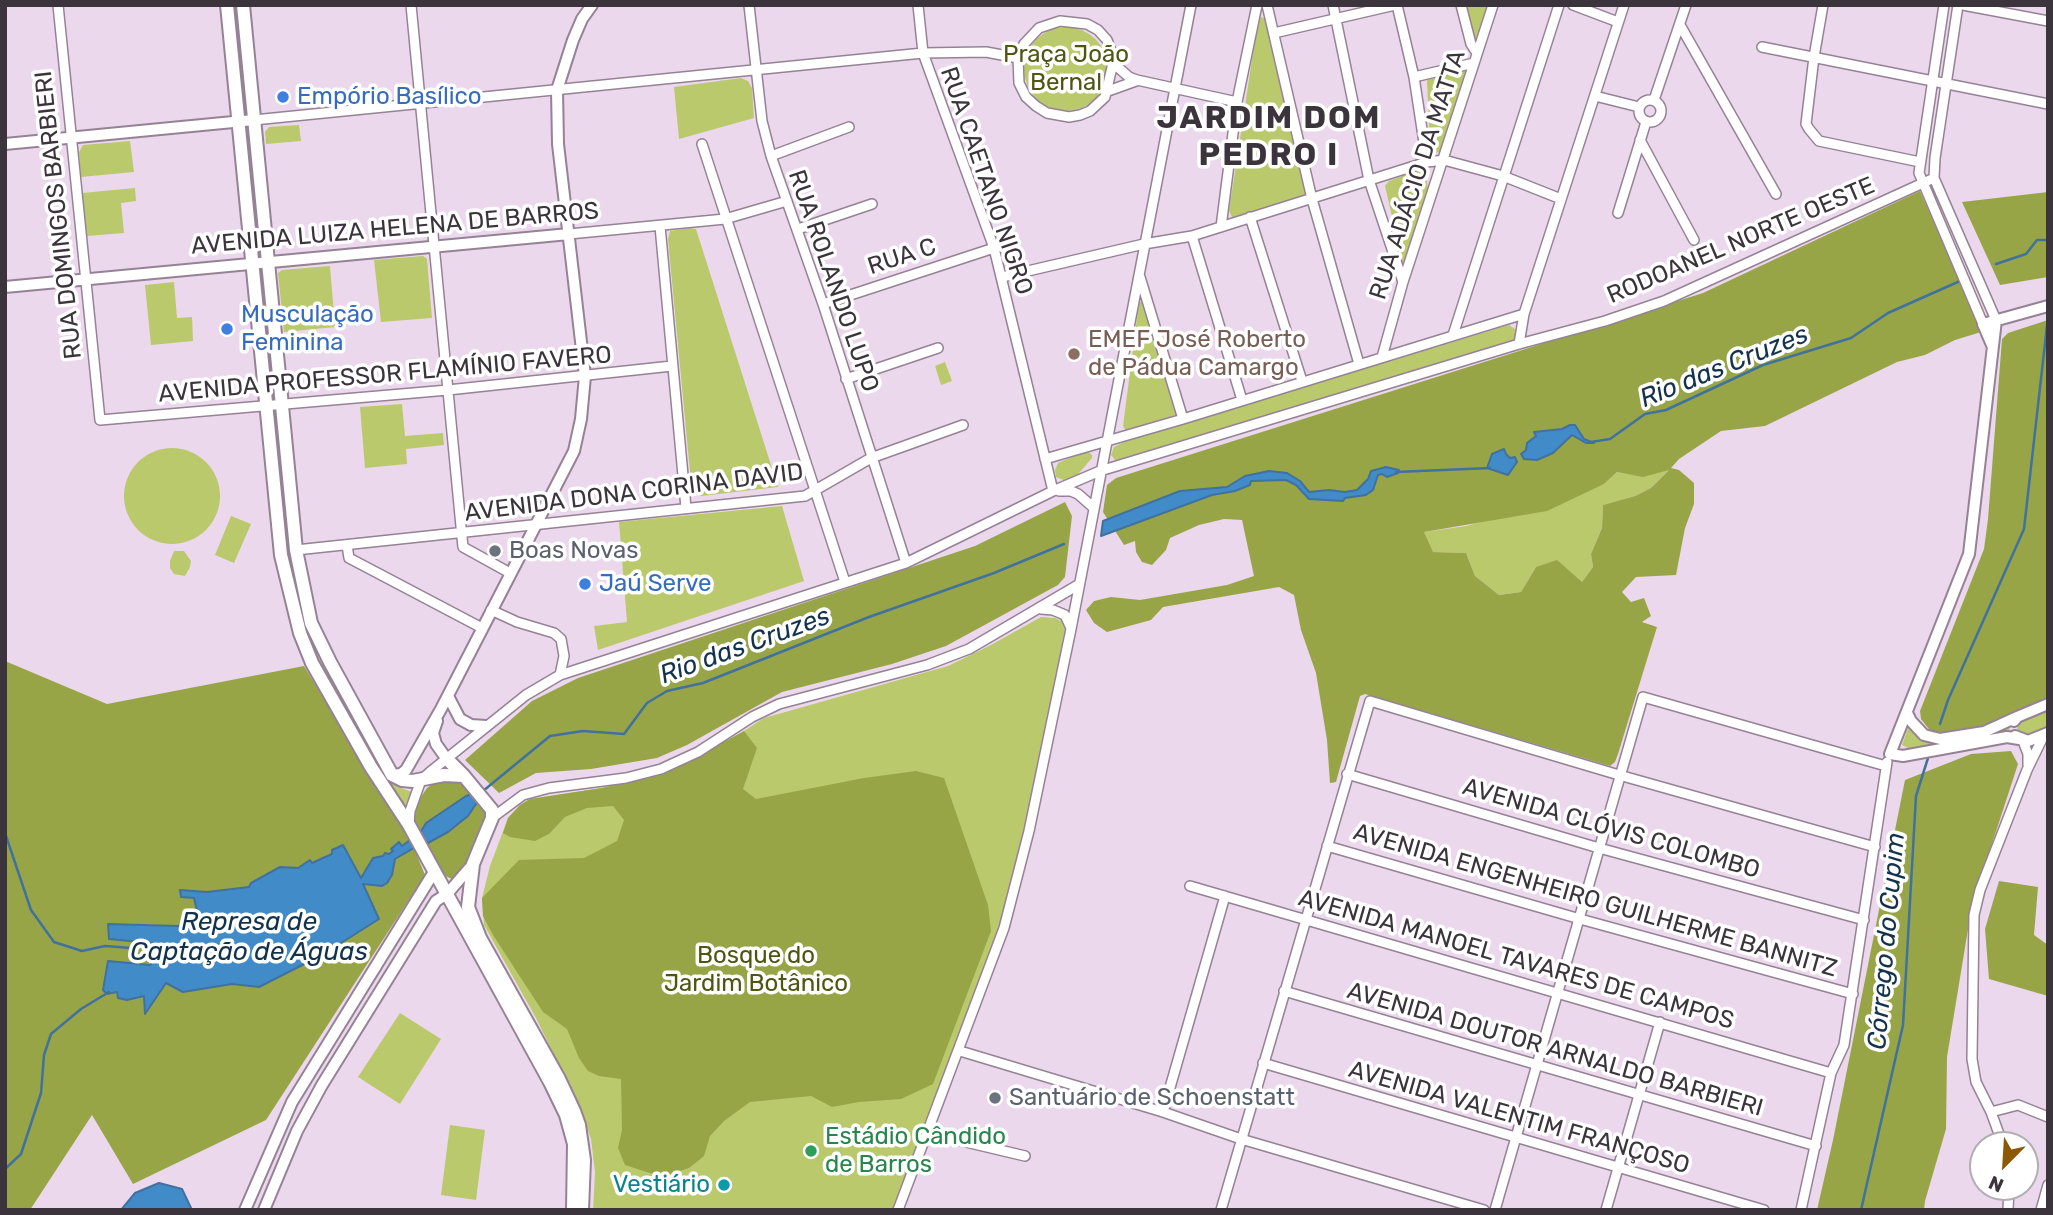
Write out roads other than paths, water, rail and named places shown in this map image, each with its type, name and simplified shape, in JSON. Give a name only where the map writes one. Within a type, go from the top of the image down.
[{"type":"main road","points":[[227,5],[281,555],[300,633],[312,663],[371,766],[410,827],[566,1115],[574,1144],[573,1210]]},
{"type":"main road","points":[[243,5],[296,550],[311,623],[392,775],[402,780],[421,780],[444,775],[468,780]]},
{"type":"main road","points":[[446,758],[468,780],[490,811],[473,864],[468,907],[474,923],[559,1079],[579,1125],[584,1160],[582,1210]]},
{"type":"street","name":"RUA DOMINGOS BARBIERI","points":[[58,5],[100,421]]},
{"type":"street","points":[[411,5],[463,547],[510,573]]},
{"type":"street","points":[[580,5],[582,19]]},
{"type":"street","points":[[392,775],[406,770],[449,696],[574,451],[581,419],[585,376],[558,144],[557,90],[568,52],[582,19],[592,5]]},
{"type":"street","name":"RUA ROLANDO LUPO","points":[[749,5],[762,121],[771,156],[823,304],[906,563]]},
{"type":"street","name":"RUA CAETANO NIGRO","points":[[918,5],[923,53],[994,248],[1053,491]]},
{"type":"street","points":[[898,1210],[1004,929],[1029,831],[1071,629],[1191,5]]},
{"type":"street","points":[[1221,226],[1237,102],[1256,5]]},
{"type":"street","points":[[1267,5],[1312,199],[1359,364]]},
{"type":"street","points":[[1333,5],[1369,180],[1403,282]]},
{"type":"street","points":[[1274,33],[1396,5],[1414,77],[1427,162]]},
{"type":"street","points":[[1414,77],[1476,58],[1461,5]]},
{"type":"street","name":"RUA ADÁCIO DA MATTA","points":[[1382,357],[1403,282],[1493,5]]},
{"type":"street","points":[[1454,335],[1559,5]]},
{"type":"street","points":[[1573,5],[1618,22]]},
{"type":"street","points":[[1519,344],[1524,314],[1624,5]]},
{"type":"street","points":[[1654,100],[1686,5]]},
{"type":"street","points":[[1823,5],[1807,124],[1819,141],[1920,162]]},
{"type":"street","points":[[1944,5],[1919,173],[1992,345]]},
{"type":"street","points":[[1801,1210],[1831,1073],[1844,1045],[1886,766],[1969,554],[1980,470],[1996,320],[1934,178],[1958,5]]},
{"type":"street","points":[[1964,5],[2048,21]]},
{"type":"street","points":[[1071,21],[1087,24],[1098,30],[1107,40],[1113,63],[1108,91],[1098,105],[1080,115],[1069,117],[1047,113],[1036,106],[1023,90],[1017,70],[1018,58],[1024,44],[1040,28],[1051,23],[1071,21]]},
{"type":"street","points":[[1680,25],[1776,194]]},
{"type":"street","points":[[1762,47],[2048,104]]},
{"type":"street","points":[[5,144],[923,53],[985,52],[1018,58]]},
{"type":"street","points":[[1113,63],[1129,77],[1144,82],[1237,102]]},
{"type":"street","points":[[1108,91],[1128,82],[1144,82]]},
{"type":"street","points":[[1595,96],[1639,107]]},
{"type":"street","points":[[1645,100],[1654,100],[1661,106],[1661,116],[1655,122],[1646,122],[1639,116],[1639,107],[1645,100]]},
{"type":"street","points":[[1618,213],[1646,122]]},
{"type":"street","points":[[771,156],[849,127]]},
{"type":"street","points":[[1640,140],[1694,240]]},
{"type":"street","points":[[702,144],[845,582]]},
{"type":"street","points":[[1002,278],[1144,244],[1192,236],[1427,162],[1444,160],[1503,176],[1561,199]]},
{"type":"street","name":"RODOANEL NORTE OESTE","points":[[421,780],[526,695],[560,675],[906,563],[1053,491],[1101,471],[1664,301],[1934,178]]},
{"type":"street","name":"AVENIDA LUIZA HELENA DE BARROS","points":[[5,287],[725,219],[787,201]]},
{"type":"street","points":[[798,229],[872,204]]},
{"type":"street","points":[[1250,217],[1302,382]]},
{"type":"street","points":[[660,226],[686,508]]},
{"type":"street","points":[[1192,236],[1242,400]]},
{"type":"street","name":"RUA C","points":[[823,304],[994,248]]},
{"type":"street","points":[[1139,276],[1183,419]]},
{"type":"street","points":[[1983,324],[2048,306]]},
{"type":"street","points":[[1045,459],[1524,314]]},
{"type":"street","points":[[846,379],[939,348]]},
{"type":"street","name":"AVENIDA PROFESSOR FLAMÍNIO FAVERO","points":[[100,421],[448,390],[672,366]]},
{"type":"street","name":"AVENIDA DONA CORINA DAVID","points":[[296,550],[805,496],[871,458],[963,425]]},
{"type":"street","points":[[1053,491],[1079,494],[1094,511]]},
{"type":"street","points":[[347,545],[349,558],[482,628]]},
{"type":"street","points":[[490,811],[523,795],[549,788],[626,778],[661,769],[698,752],[752,717],[779,704],[927,665],[969,649],[1078,585]]},
{"type":"street","points":[[1041,609],[1065,615],[1071,629]]},
{"type":"street","points":[[491,610],[517,622],[554,633],[561,639],[564,656],[560,675]]},
{"type":"street","points":[[449,696],[460,719],[471,725],[486,726]]},
{"type":"street","points":[[1495,1210],[1643,697],[1886,766]]},
{"type":"street","points":[[1221,1210],[1370,701],[1875,847]]},
{"type":"street","points":[[1907,713],[1911,722],[1924,735],[1940,739],[1984,732],[2046,704]]},
{"type":"street","points":[[441,709],[433,733],[436,744],[446,758]]},
{"type":"street","points":[[2017,717],[2012,727],[2028,754],[2027,771]]},
{"type":"street","points":[[1889,754],[1903,757],[2007,737],[2034,740],[2046,734]]},
{"type":"street","points":[[1998,1131],[1992,1112],[1976,1082],[1972,1059],[1974,915],[1980,890],[2027,771],[2046,734]]},
{"type":"street","name":"AVENIDA CLÓVIS COLOMBO","points":[[1347,774],[1599,848],[1864,920]]},
{"type":"street","points":[[410,827],[410,811],[421,780]]},
{"type":"street","name":"AVENIDA ENGENHEIRO GUILHERME BANNITZ","points":[[1327,846],[1853,994]]},
{"type":"street","points":[[264,1210],[297,1131],[323,1085],[436,901],[447,894],[473,864]]},
{"type":"street","points":[[245,1210],[292,1102],[433,872]]},
{"type":"street","name":"AVENIDA MANOEL TAVARES DE CAMPOS","points":[[1190,886],[1831,1073]]},
{"type":"street","points":[[1163,1112],[1225,896]]},
{"type":"street","name":"AVENIDA DOUTOR ARNALDO BARBIERI","points":[[1284,991],[1816,1146]]},
{"type":"street","points":[[1606,1210],[1660,1022]]},
{"type":"street","points":[[960,1051],[1163,1112],[1241,1139],[1484,1210]]},
{"type":"street","name":"AVENIDA VALENTIM FRANÇOSO","points":[[1263,1063],[1764,1210]]},
{"type":"street","points":[[1992,1112],[2018,1105],[2048,1117]]},
{"type":"street","points":[[928,1133],[1025,1156]]},
{"type":"street","points":[[2041,1210],[2048,1185]]},
{"type":"water","points":[[1575,425],[1584,439],[1594,443],[1586,443],[1572,435],[1553,453],[1537,460],[1524,459],[1521,454],[1526,450],[1527,443],[1536,436],[1534,432],[1562,429]]},
{"type":"water","points":[[1504,449],[1510,458],[1515,457],[1517,462],[1508,475],[1487,468],[1492,454]]},
{"type":"water","points":[[1386,467],[1399,470],[1398,473],[1387,477],[1378,475],[1373,490],[1366,495],[1345,498],[1343,501],[1309,499],[1296,485],[1286,480],[1251,481],[1250,485],[1235,491],[1212,495],[1101,536],[1103,521],[1180,491],[1227,487],[1245,476],[1269,471],[1287,473],[1300,481],[1309,492],[1345,492],[1357,490],[1368,479],[1371,471]]},
{"type":"water","points":[[475,793],[480,798],[468,816],[448,832],[426,844],[420,833],[426,823],[466,796]]},
{"type":"water","name":"Represa de Captação de Águas","points":[[410,840],[414,848],[395,859],[392,875],[387,883],[382,886],[363,884],[379,919],[322,955],[259,987],[232,984],[183,992],[166,983],[145,1014],[144,996],[127,1000],[118,998],[117,992],[107,994],[103,990],[108,961],[150,965],[158,956],[160,944],[109,939],[108,924],[178,926],[199,919],[194,898],[181,897],[180,890],[207,892],[249,887],[251,883],[280,867],[298,868],[310,860],[312,863],[332,854],[332,850],[343,845],[361,878],[373,858],[389,854],[399,842],[402,846]]},
{"type":"water","points":[[159,1183],[182,1189],[192,1210],[121,1210],[135,1193]]},
{"type":"waterway","name":"Rio das Cruzes","points":[[1996,264],[2026,254],[2037,240],[2048,240]]},
{"type":"waterway","name":"Rio das Cruzes","points":[[1591,442],[1610,439],[1645,414],[1666,410],[1763,365],[1851,338],[1888,313],[1960,281]]},
{"type":"waterway","name":"Córrego do Cupim","points":[[1940,724],[1948,700],[2024,529],[2048,317]]},
{"type":"waterway","name":"Rio das Cruzes","points":[[1396,472],[1490,468]]},
{"type":"waterway","name":"Rio das Cruzes","points":[[483,791],[550,736],[583,731],[624,734],[647,703],[667,691],[703,683],[1064,544]]},
{"type":"waterway","name":"Córrego do Cupim","points":[[1861,1210],[1903,1025],[1916,796],[1928,758]]},
{"type":"waterway","points":[[5,833],[31,910],[54,942],[82,951],[105,946],[131,948],[162,943]]},
{"type":"waterway","points":[[5,1169],[21,1154],[41,1093],[44,1055],[51,1034],[81,1009],[109,992]]},
{"type":"place","name":"Empório Basílico","points":[[283,97]]},
{"type":"place","name":"Musculação Feminina","points":[[227,329]]},
{"type":"place","name":"EMEF José Roberto de Pádua Camargo","points":[[1074,354]]},
{"type":"place","name":"Boas Novas","points":[[495,551]]},
{"type":"place","name":"Jaú Serve","points":[[585,584]]},
{"type":"place","name":"Santuário de Schoenstatt","points":[[995,1098]]},
{"type":"place","name":"Estádio Cândido de Barros","points":[[811,1151]]},
{"type":"place","name":"Vestiário","points":[[724,1185]]},
{"type":"district","name":"JARDIM DOM PEDRO I","points":[[1269,138]]},
{"type":"park label","name":"Praça João Bernal","points":[[1066,69]]},
{"type":"park label","name":"Bosque do Jardim Botânico","points":[[756,970]]}]
